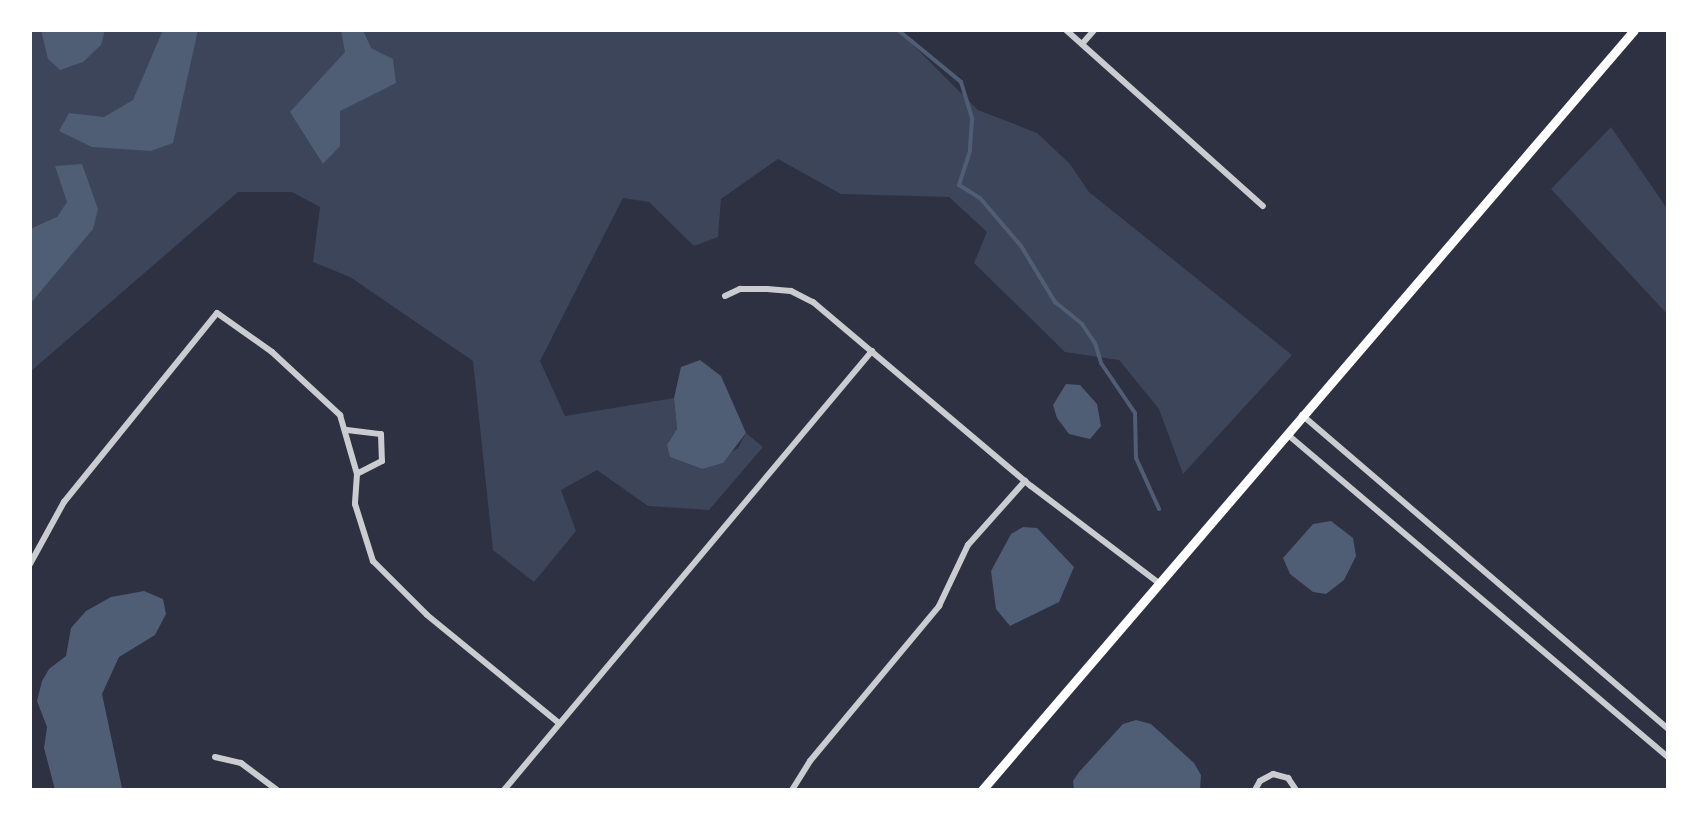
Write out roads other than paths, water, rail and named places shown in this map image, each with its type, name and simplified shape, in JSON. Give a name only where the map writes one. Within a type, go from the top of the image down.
[{"type":"main road","points":[[982,790],[1634,30]]},
{"type":"street","points":[[1066,30],[1263,206]]},
{"type":"street","points":[[1082,44],[1094,30]]},
{"type":"street","points":[[725,296],[740,289],[791,292],[813,302],[1025,481],[1159,584]]},
{"type":"street","points":[[30,564],[64,502],[217,313],[315,388],[347,430],[357,474],[355,504],[373,561],[427,615],[559,723]]},
{"type":"street","points":[[504,790],[872,351]]},
{"type":"street","points":[[1302,415],[1668,729]]},
{"type":"street","points":[[347,430],[380,434],[382,461],[357,474]]},
{"type":"street","points":[[1286,433],[1668,757]]},
{"type":"street","points":[[792,790],[810,761],[940,606],[968,545],[1025,481]]},
{"type":"street","points":[[215,757],[241,763],[278,790]]},
{"type":"street","points":[[1254,790],[1266,776],[1278,774],[1296,790]]},
{"type":"waterway","points":[[898,30],[961,82],[972,119],[970,151],[959,185],[980,198],[1021,246],[1055,302],[1082,324],[1095,343],[1101,363],[1135,413],[1136,458],[1159,509]]}]
